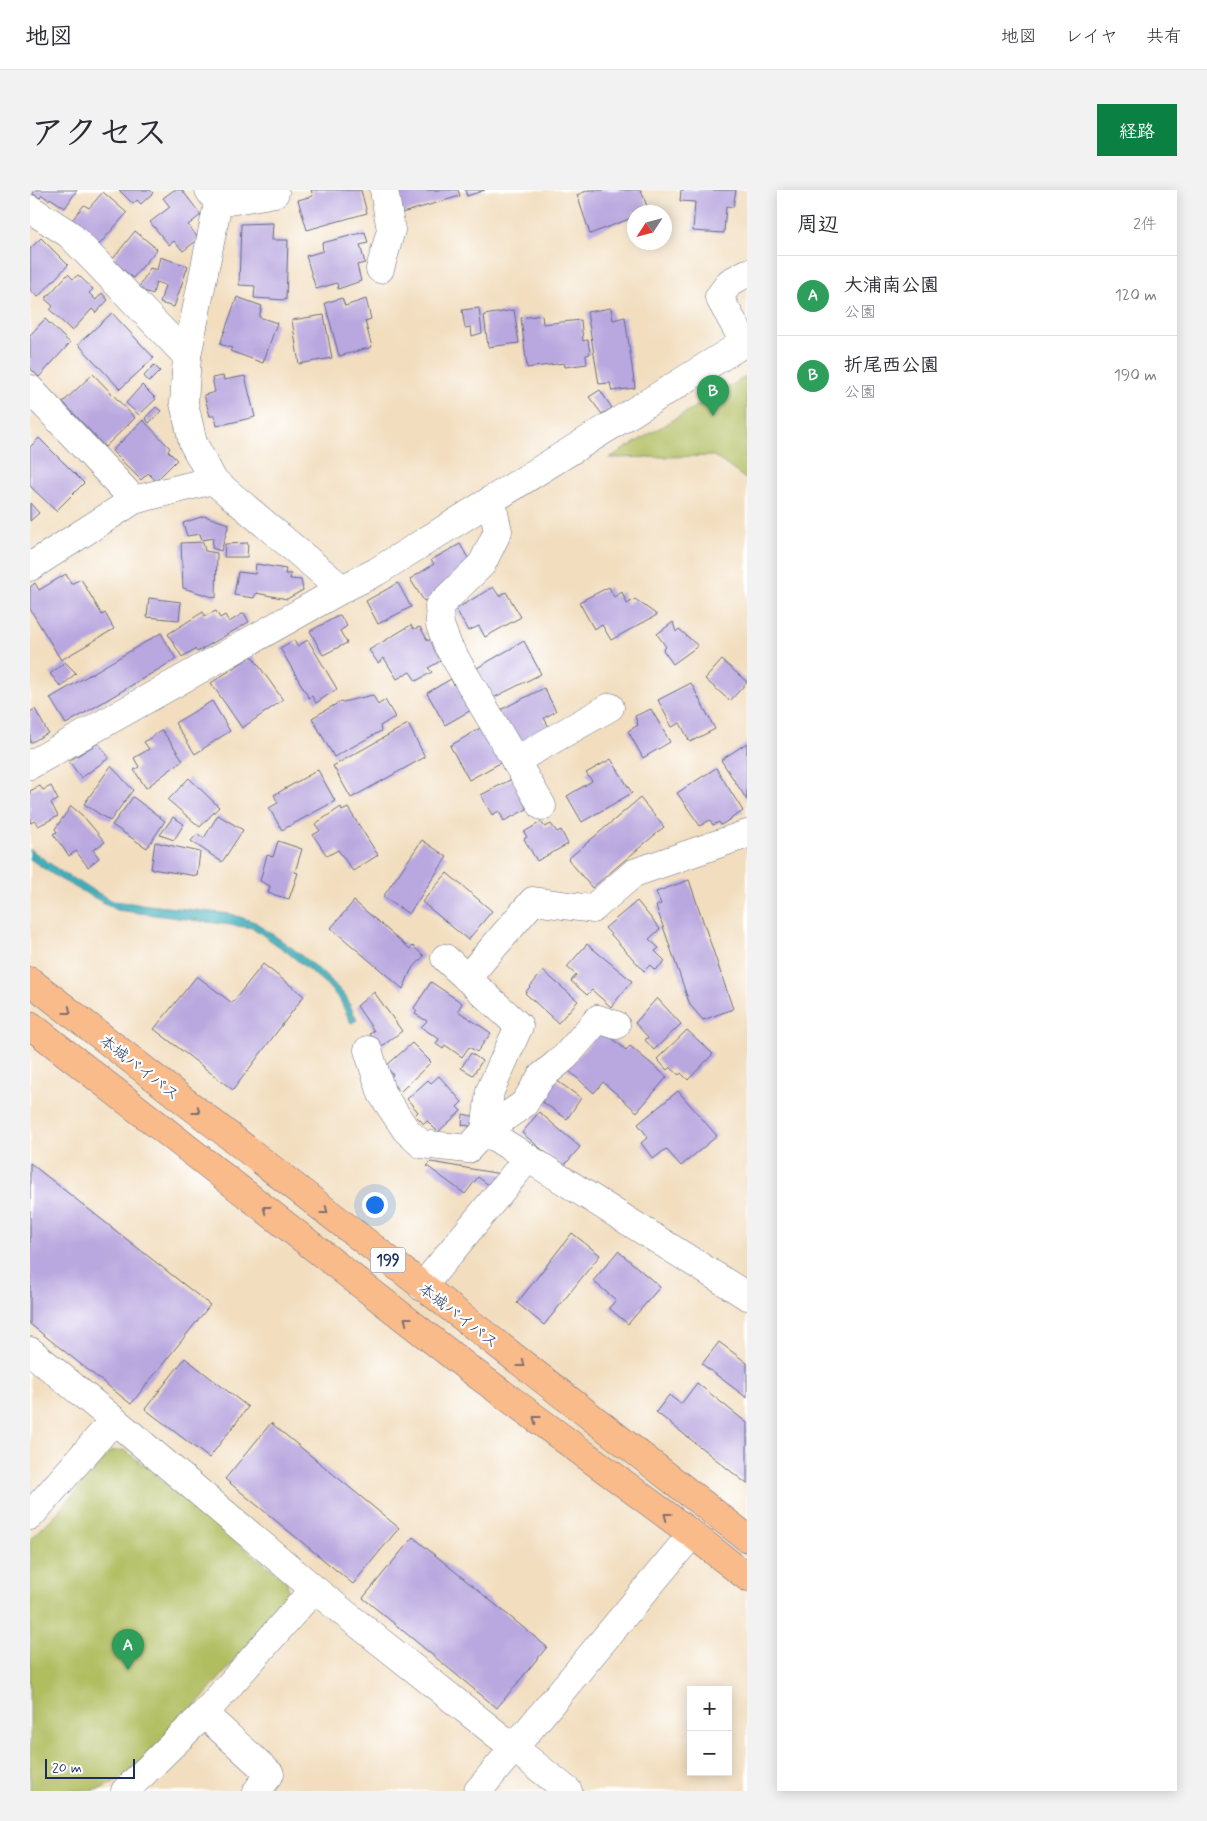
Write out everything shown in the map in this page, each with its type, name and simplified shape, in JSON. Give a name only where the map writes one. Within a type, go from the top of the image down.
[{"type":"highway","name":"本城バイパス","points":[[30,981],[747,1538]]},
{"type":"highway","name":"本城バイパス","points":[[30,1024],[468,1368],[747,1577]]},
{"type":"street","points":[[380,269],[391,230],[384,190]]},
{"type":"street","points":[[275,193],[213,196],[187,356],[184,403],[193,443],[213,480],[342,589]]},
{"type":"street","points":[[30,209],[68,234],[187,356]]},
{"type":"street","points":[[30,765],[342,589],[376,572],[746,341],[720,297],[730,282],[747,273]]},
{"type":"street","points":[[30,389],[134,500]]},
{"type":"street","points":[[30,566],[134,500],[213,480]]},
{"type":"street","points":[[491,500],[498,532],[482,564],[439,606],[440,625],[448,646],[542,806]]},
{"type":"street","points":[[515,760],[610,707]]},
{"type":"street","points":[[467,978],[533,901],[592,910],[634,873],[747,834]]},
{"type":"street","points":[[445,958],[519,1026],[490,1091],[485,1132]]},
{"type":"street","points":[[368,1050],[382,1094],[406,1130],[421,1144],[468,1149],[485,1132],[524,1104],[541,1077],[565,1057],[598,1019],[616,1024]]},
{"type":"street","points":[[485,1132],[747,1296]]},
{"type":"street","points":[[422,1287],[528,1158]]},
{"type":"street","points":[[30,1351],[314,1589],[568,1791]]},
{"type":"street","points":[[30,1516],[40,1507],[114,1420]]},
{"type":"street","points":[[478,1791],[692,1534]]},
{"type":"street","points":[[125,1791],[204,1714],[314,1589]]},
{"type":"street","points":[[204,1714],[270,1774],[257,1791]]},
{"type":"green space","points":[[747,376],[747,480],[714,456],[609,458]]},
{"type":"green space","points":[[125,1450],[287,1582],[289,1597],[163,1744],[118,1780],[100,1789],[87,1791],[30,1791],[30,1540],[56,1514],[111,1451]]},
{"type":"water","points":[[30,849],[63,873],[112,901],[231,914],[255,922],[292,948],[329,978],[346,997],[357,1020],[351,1023],[340,1000],[326,984],[287,952],[253,928],[117,910],[58,878],[30,859]]},
{"type":"building","points":[[35,190],[77,190],[65,208],[50,198],[49,200],[42,195],[40,198],[33,194]]},
{"type":"building","points":[[119,190],[150,190],[153,193],[141,204],[137,200],[133,204]]},
{"type":"building","points":[[174,190],[182,190],[201,215],[188,225],[199,239],[183,251],[174,241],[169,245],[150,222],[170,207],[163,198]]},
{"type":"building","points":[[311,190],[361,190],[367,213],[307,230],[298,200],[313,196]]},
{"type":"building","points":[[397,190],[458,190],[460,196],[402,213]]},
{"type":"building","points":[[465,190],[485,190],[467,196]]},
{"type":"building","points":[[589,190],[641,190],[646,205],[627,205],[627,220],[590,234],[577,195]]},
{"type":"building","points":[[681,190],[736,190],[733,207],[726,206],[724,233],[693,231],[695,202],[680,201]]},
{"type":"building","points":[[103,192],[127,213],[97,247],[72,220],[84,205],[89,208]]},
{"type":"building","points":[[273,223],[272,240],[288,240],[286,300],[254,298],[255,286],[239,285],[241,224]]},
{"type":"building","points":[[135,231],[157,249],[133,278],[112,260]]},
{"type":"building","points":[[365,232],[368,243],[360,245],[365,263],[357,265],[361,281],[338,289],[337,283],[316,289],[306,256],[323,251],[322,243]]},
{"type":"building","points":[[41,238],[68,265],[38,297],[30,290],[30,249]]},
{"type":"building","points":[[160,257],[188,266],[174,307],[160,303],[165,285],[156,282],[153,294],[138,289],[150,268],[157,270]]},
{"type":"building","points":[[68,274],[73,279],[78,275],[93,289],[89,293],[96,300],[102,293],[108,300],[96,313],[92,309],[72,331],[50,310],[53,306],[45,299]]},
{"type":"building","points":[[237,297],[262,306],[259,317],[277,323],[263,363],[230,351],[232,348],[220,344]]},
{"type":"building","points":[[342,298],[345,306],[366,299],[371,319],[365,321],[372,347],[339,356],[325,303]]},
{"type":"building","points":[[479,308],[482,333],[472,336],[471,327],[465,328],[462,310]]},
{"type":"building","points":[[611,308],[613,320],[625,317],[635,388],[612,391],[610,383],[599,384],[587,312]]},
{"type":"building","points":[[514,310],[519,343],[488,347],[484,315]]},
{"type":"building","points":[[112,313],[154,358],[120,389],[78,344]]},
{"type":"building","points":[[324,315],[332,358],[299,364],[292,320]]},
{"type":"building","points":[[542,315],[543,324],[581,320],[583,341],[588,340],[590,354],[586,355],[587,364],[565,367],[564,363],[527,368],[521,318]]},
{"type":"building","points":[[45,319],[70,343],[39,377],[30,368],[30,335]]},
{"type":"building","points":[[154,365],[160,371],[149,382],[144,376]]},
{"type":"building","points":[[93,374],[135,418],[105,447],[63,402]]},
{"type":"building","points":[[223,376],[224,380],[245,376],[255,417],[217,426],[215,416],[210,416],[204,395],[215,392],[212,378]]},
{"type":"building","points":[[142,385],[156,399],[139,415],[126,403]]},
{"type":"building","points":[[600,390],[612,408],[602,414],[589,397]]},
{"type":"building","points":[[156,407],[161,411],[149,423],[145,418]]},
{"type":"building","points":[[143,420],[170,448],[168,451],[177,460],[156,481],[148,473],[141,480],[112,451]]},
{"type":"building","points":[[39,438],[84,483],[56,511],[30,486],[30,447]]},
{"type":"building","points":[[30,503],[39,513],[30,521]]},
{"type":"building","points":[[204,516],[229,524],[221,551],[212,548],[213,538],[202,540],[200,534],[187,536],[183,523]]},
{"type":"building","points":[[203,542],[205,551],[217,553],[216,598],[183,588],[181,543]]},
{"type":"building","points":[[248,543],[247,557],[224,557],[225,544]]},
{"type":"building","points":[[460,544],[471,563],[442,591],[424,601],[410,579],[434,564],[431,560]]},
{"type":"building","points":[[256,564],[286,569],[285,574],[291,574],[290,579],[301,580],[303,590],[287,599],[256,593],[254,598],[234,595],[238,572],[255,574]]},
{"type":"building","points":[[66,574],[71,584],[81,579],[102,615],[105,613],[114,629],[61,660],[30,609],[30,587],[35,583],[39,590]]},
{"type":"building","points":[[398,583],[411,607],[378,624],[366,601]]},
{"type":"building","points":[[493,587],[499,596],[506,592],[521,617],[485,637],[479,626],[468,631],[456,609]]},
{"type":"building","points":[[609,587],[614,597],[622,592],[627,604],[635,599],[657,615],[611,640],[602,625],[594,629],[579,602]]},
{"type":"building","points":[[149,598],[181,602],[179,620],[147,617]]},
{"type":"building","points":[[216,611],[220,618],[225,615],[229,622],[244,613],[249,622],[197,652],[195,649],[182,657],[168,634],[203,612],[205,616]]},
{"type":"building","points":[[340,615],[347,626],[340,631],[347,643],[323,655],[310,631]]},
{"type":"building","points":[[673,622],[676,632],[679,629],[698,646],[673,664],[663,650],[666,647],[657,634]]},
{"type":"building","points":[[411,625],[414,629],[420,627],[428,641],[432,638],[444,659],[428,668],[432,672],[416,681],[410,672],[397,679],[384,658],[378,663],[369,650]]},
{"type":"building","points":[[161,633],[176,659],[66,724],[50,698]]},
{"type":"building","points":[[294,640],[297,646],[308,640],[337,689],[316,703],[312,696],[309,698],[280,648]]},
{"type":"building","points":[[524,641],[541,674],[493,698],[477,668]]},
{"type":"building","points":[[252,656],[283,700],[242,728],[211,683]]},
{"type":"building","points":[[722,660],[747,682],[730,701],[705,679]]},
{"type":"building","points":[[65,662],[76,673],[61,687],[50,674]]},
{"type":"building","points":[[451,679],[454,685],[458,683],[473,709],[445,725],[427,693]]},
{"type":"building","points":[[691,683],[715,729],[690,742],[680,723],[672,727],[658,700]]},
{"type":"building","points":[[544,688],[556,711],[544,718],[549,727],[523,747],[519,740],[515,742],[498,711]]},
{"type":"building","points":[[373,695],[378,705],[385,700],[395,717],[380,726],[381,731],[334,757],[312,718],[338,703]]},
{"type":"building","points":[[212,701],[230,731],[195,754],[175,723]]},
{"type":"building","points":[[35,709],[48,733],[30,743],[30,712]]},
{"type":"building","points":[[651,709],[670,742],[643,758],[628,731],[638,725],[635,716]]},
{"type":"building","points":[[408,724],[425,757],[351,798],[333,766]]},
{"type":"building","points":[[482,727],[502,762],[469,780],[450,746]]},
{"type":"building","points":[[162,730],[183,760],[146,788],[134,770],[139,767],[134,758],[149,749],[144,742]]},
{"type":"building","points":[[98,743],[109,758],[81,778],[69,761]]},
{"type":"building","points":[[747,743],[747,800],[721,760]]},
{"type":"building","points":[[611,759],[632,793],[582,822],[567,796],[592,781],[586,773]]},
{"type":"building","points":[[111,766],[133,790],[110,821],[84,804]]},
{"type":"building","points":[[716,768],[743,811],[721,825],[719,822],[713,825],[710,820],[700,826],[677,793]]},
{"type":"building","points":[[318,770],[335,801],[282,830],[269,808],[278,803],[274,795]]},
{"type":"building","points":[[189,778],[219,807],[200,827],[168,800]]},
{"type":"building","points":[[512,779],[527,809],[504,821],[499,811],[492,815],[481,795]]},
{"type":"building","points":[[40,786],[43,790],[51,786],[58,800],[51,803],[58,816],[38,826],[35,821],[30,823],[30,791]]},
{"type":"building","points":[[133,797],[165,821],[147,848],[112,825]]},
{"type":"building","points":[[640,798],[664,827],[592,888],[568,859]]},
{"type":"building","points":[[71,806],[83,816],[105,842],[93,850],[99,858],[88,867],[76,851],[69,856],[53,834],[57,832],[55,829]]},
{"type":"building","points":[[341,807],[342,811],[348,808],[378,855],[353,871],[338,850],[327,856],[313,835],[320,831],[315,824]]},
{"type":"building","points":[[218,815],[243,830],[222,862],[191,841],[197,834],[204,838]]},
{"type":"building","points":[[173,817],[184,824],[174,840],[160,835]]},
{"type":"building","points":[[541,822],[545,827],[551,824],[557,832],[561,830],[568,844],[537,861],[524,839],[527,837],[524,832]]},
{"type":"building","points":[[422,840],[447,857],[409,914],[383,897]]},
{"type":"building","points":[[278,841],[302,849],[295,872],[298,873],[289,899],[268,893],[270,886],[260,881],[267,855],[273,857]]},
{"type":"building","points":[[155,842],[200,852],[197,876],[151,869]]},
{"type":"building","points":[[447,873],[492,911],[468,940],[422,902]]},
{"type":"building","points":[[689,880],[733,1009],[703,1020],[690,1005],[656,906],[661,904],[656,892]]},
{"type":"building","points":[[354,901],[410,949],[413,946],[424,956],[411,970],[403,989],[331,928]]},
{"type":"building","points":[[637,901],[660,929],[649,939],[659,948],[655,951],[665,961],[655,970],[650,965],[644,971],[605,928]]},
{"type":"building","points":[[587,944],[632,981],[611,1007],[592,990],[587,995],[571,981],[576,975],[567,967]]},
{"type":"building","points":[[263,964],[304,996],[233,1090],[154,1029],[197,976],[232,1003]]},
{"type":"building","points":[[543,971],[578,1001],[558,1023],[525,993]]},
{"type":"building","points":[[431,982],[462,1003],[458,1011],[491,1033],[477,1052],[469,1047],[462,1057],[445,1045],[443,1049],[436,1044],[439,1039],[421,1027],[427,1021],[415,1014],[417,1011],[414,1008]]},
{"type":"building","points":[[374,992],[402,1031],[380,1048],[370,1034],[374,1031],[357,1006]]},
{"type":"building","points":[[657,998],[681,1024],[654,1050],[645,1040],[648,1037],[635,1023]]},
{"type":"building","points":[[602,1030],[626,1050],[630,1046],[667,1077],[637,1112],[603,1082],[594,1093],[567,1069]]},
{"type":"building","points":[[687,1030],[713,1054],[688,1080],[681,1073],[679,1075],[670,1067],[667,1070],[657,1059]]},
{"type":"building","points":[[412,1043],[431,1062],[400,1092],[389,1079],[393,1075],[386,1066]]},
{"type":"building","points":[[471,1053],[482,1061],[473,1075],[461,1068]]},
{"type":"building","points":[[439,1076],[462,1102],[457,1107],[461,1111],[438,1132],[427,1121],[424,1124],[415,1115],[418,1112],[407,1099],[428,1080],[431,1083]]},
{"type":"building","points":[[553,1078],[581,1098],[567,1119],[538,1099]]},
{"type":"building","points":[[678,1091],[717,1136],[681,1166],[666,1149],[653,1159],[641,1143],[648,1137],[638,1124]]},
{"type":"building","points":[[539,1112],[580,1147],[563,1167],[522,1133]]},
{"type":"building","points":[[463,1114],[477,1117],[476,1127],[462,1125]]},
{"type":"building","points":[[431,1162],[524,1178],[524,1185],[510,1201],[478,1177],[465,1194],[427,1166]]},
{"type":"building","points":[[30,1163],[210,1305],[131,1404],[30,1324]]},
{"type":"building","points":[[572,1233],[600,1255],[544,1325],[517,1303]]},
{"type":"building","points":[[618,1251],[660,1287],[628,1324],[609,1308],[616,1300],[593,1281]]},
{"type":"building","points":[[719,1342],[747,1363],[747,1398],[702,1364]]},
{"type":"building","points":[[185,1358],[248,1407],[209,1458],[145,1409]]},
{"type":"building","points":[[697,1383],[747,1423],[747,1484],[656,1412],[669,1395],[681,1404]]},
{"type":"building","points":[[271,1423],[399,1528],[353,1584],[225,1479]]},
{"type":"building","points":[[413,1537],[547,1647],[497,1708],[363,1598]]},
{"type":"place","name":"折尾西公園","points":[[713,416]]},
{"type":"place","name":"大浦南公園","points":[[128,1670]]}]
